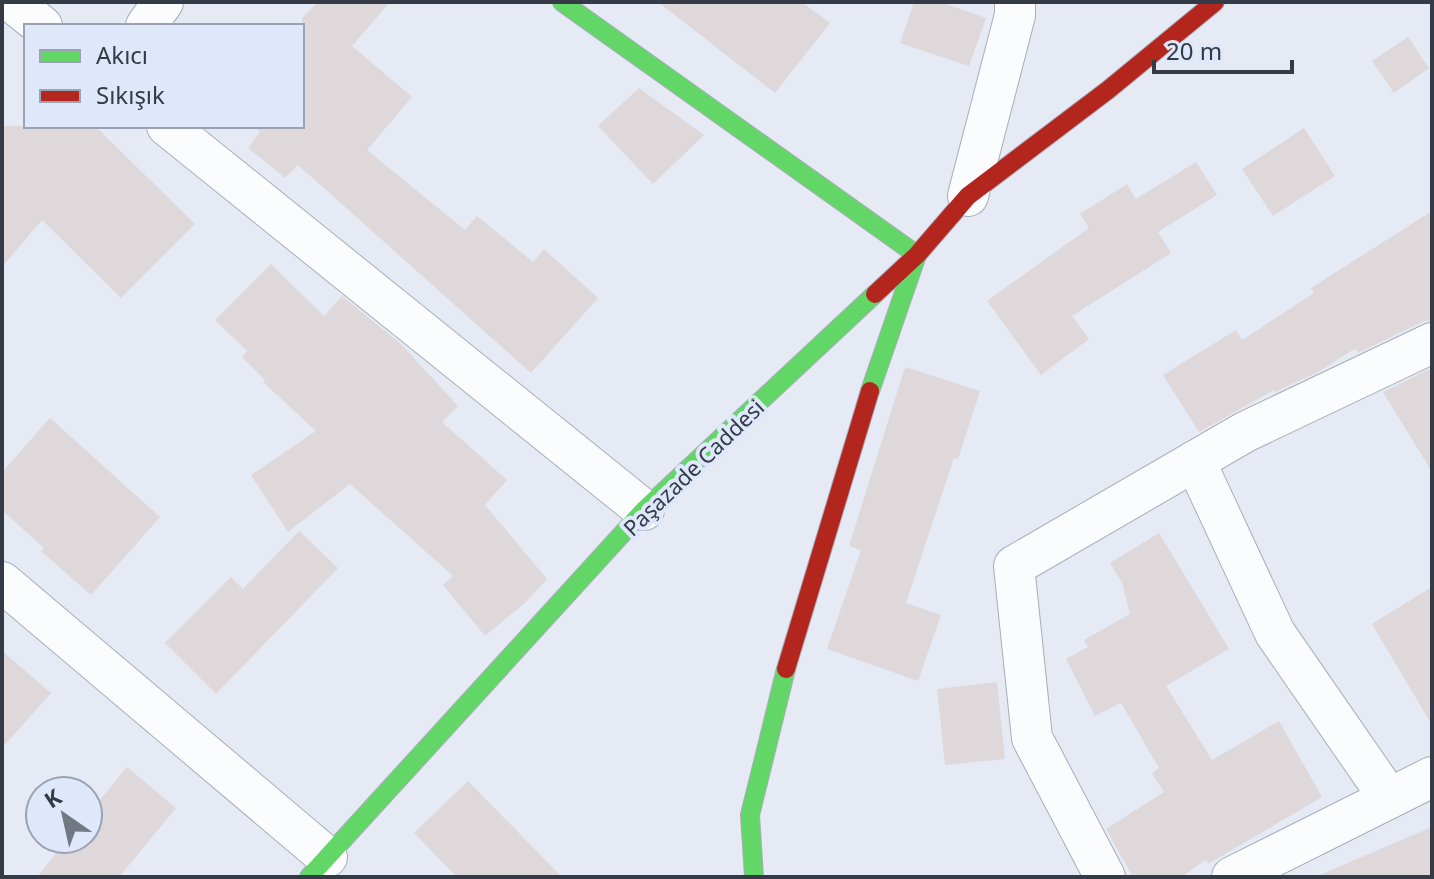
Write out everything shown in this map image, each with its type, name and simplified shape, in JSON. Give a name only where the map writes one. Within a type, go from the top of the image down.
[{"type":"street","points":[[12,2],[40,24]]},
{"type":"street","points":[[147,24],[163,2]]},
{"type":"street","points":[[562,2],[917,255],[863,411],[776,702],[750,815],[754,877]]},
{"type":"street","points":[[968,196],[1011,30],[1015,2]]},
{"type":"street","name":"Paşazade Caddesi","points":[[318,867],[644,510],[917,255],[968,196],[1108,90],[1215,2]]},
{"type":"street","points":[[1108,90],[1142,40]]},
{"type":"street","points":[[169,128],[644,510]]},
{"type":"street","points":[[1105,877],[1032,738],[1014,566],[1245,432],[1432,343]]},
{"type":"street","points":[[1195,461],[1275,633],[1389,798]]},
{"type":"street","points":[[2,582],[318,867]]},
{"type":"street","points":[[1232,877],[1432,777]]},
{"type":"building","points":[[318,2],[390,2],[352,46],[412,97],[367,150],[465,230],[477,216],[533,262],[544,249],[598,298],[531,373],[298,165],[285,178],[248,148],[260,132],[256,128],[304,128],[302,18]]},
{"type":"building","points":[[658,2],[802,2],[830,23],[775,93]]},
{"type":"building","points":[[914,2],[940,2],[986,18],[969,66],[900,43]]},
{"type":"building","points":[[1408,37],[1429,68],[1394,93],[1372,61]]},
{"type":"building","points":[[639,88],[704,135],[653,184],[598,126]]},
{"type":"building","points":[[2,126],[97,128],[195,224],[121,298],[42,220],[2,267]]},
{"type":"building","points":[[1304,128],[1335,176],[1273,216],[1242,169]]},
{"type":"building","points":[[1196,162],[1217,195],[1158,232],[1171,253],[1072,316],[1089,339],[1041,375],[987,301],[1089,228],[1080,214],[1127,184],[1136,199]]},
{"type":"building","points":[[1432,211],[1432,320],[1358,353],[1356,349],[1351,351],[1318,372],[1274,390],[1199,432],[1163,375],[1236,330],[1242,340],[1314,293],[1311,288]]},
{"type":"building","points":[[271,264],[324,316],[342,296],[401,344],[458,406],[442,422],[507,480],[485,505],[547,579],[526,602],[485,636],[443,585],[453,576],[350,484],[288,532],[251,475],[316,431],[263,382],[265,380],[242,357],[247,351],[215,320]]},
{"type":"building","points":[[905,367],[980,391],[958,459],[954,458],[906,603],[941,615],[918,681],[827,649],[861,550],[849,546]]},
{"type":"building","points":[[1432,368],[1432,472],[1383,392]]},
{"type":"building","points":[[50,418],[160,517],[91,595],[41,551],[44,548],[2,510],[2,472]]},
{"type":"building","points":[[299,531],[338,568],[216,694],[165,643],[231,577],[243,589]]},
{"type":"building","points":[[1159,533],[1229,649],[1166,686],[1212,760],[1279,721],[1322,797],[1208,864],[1206,860],[1181,877],[1133,877],[1106,829],[1164,792],[1152,773],[1159,768],[1121,703],[1095,716],[1066,659],[1088,647],[1084,640],[1130,614],[1122,583],[1110,563]]},
{"type":"building","points":[[1432,587],[1432,725],[1372,624]]},
{"type":"building","points":[[2,651],[51,693],[2,748]]},
{"type":"building","points":[[997,682],[1005,759],[945,765],[937,689]]},
{"type":"building","points":[[127,767],[176,808],[119,877],[37,877],[55,855],[104,855],[104,795]]},
{"type":"building","points":[[468,781],[562,877],[457,877],[414,833]]},
{"type":"building","points":[[1432,827],[1432,877],[1315,877]]},
{"type":"traffic: fast","points":[[562,2],[917,255],[870,391]]},
{"type":"traffic: fast","points":[[309,877],[644,510],[875,294]]},
{"type":"traffic: fast","points":[[754,877],[750,815],[786,669]]},
{"type":"traffic: jam","points":[[875,294],[917,255],[968,196],[1108,90],[1215,2]]},
{"type":"traffic: jam","points":[[786,669],[870,391]]}]
